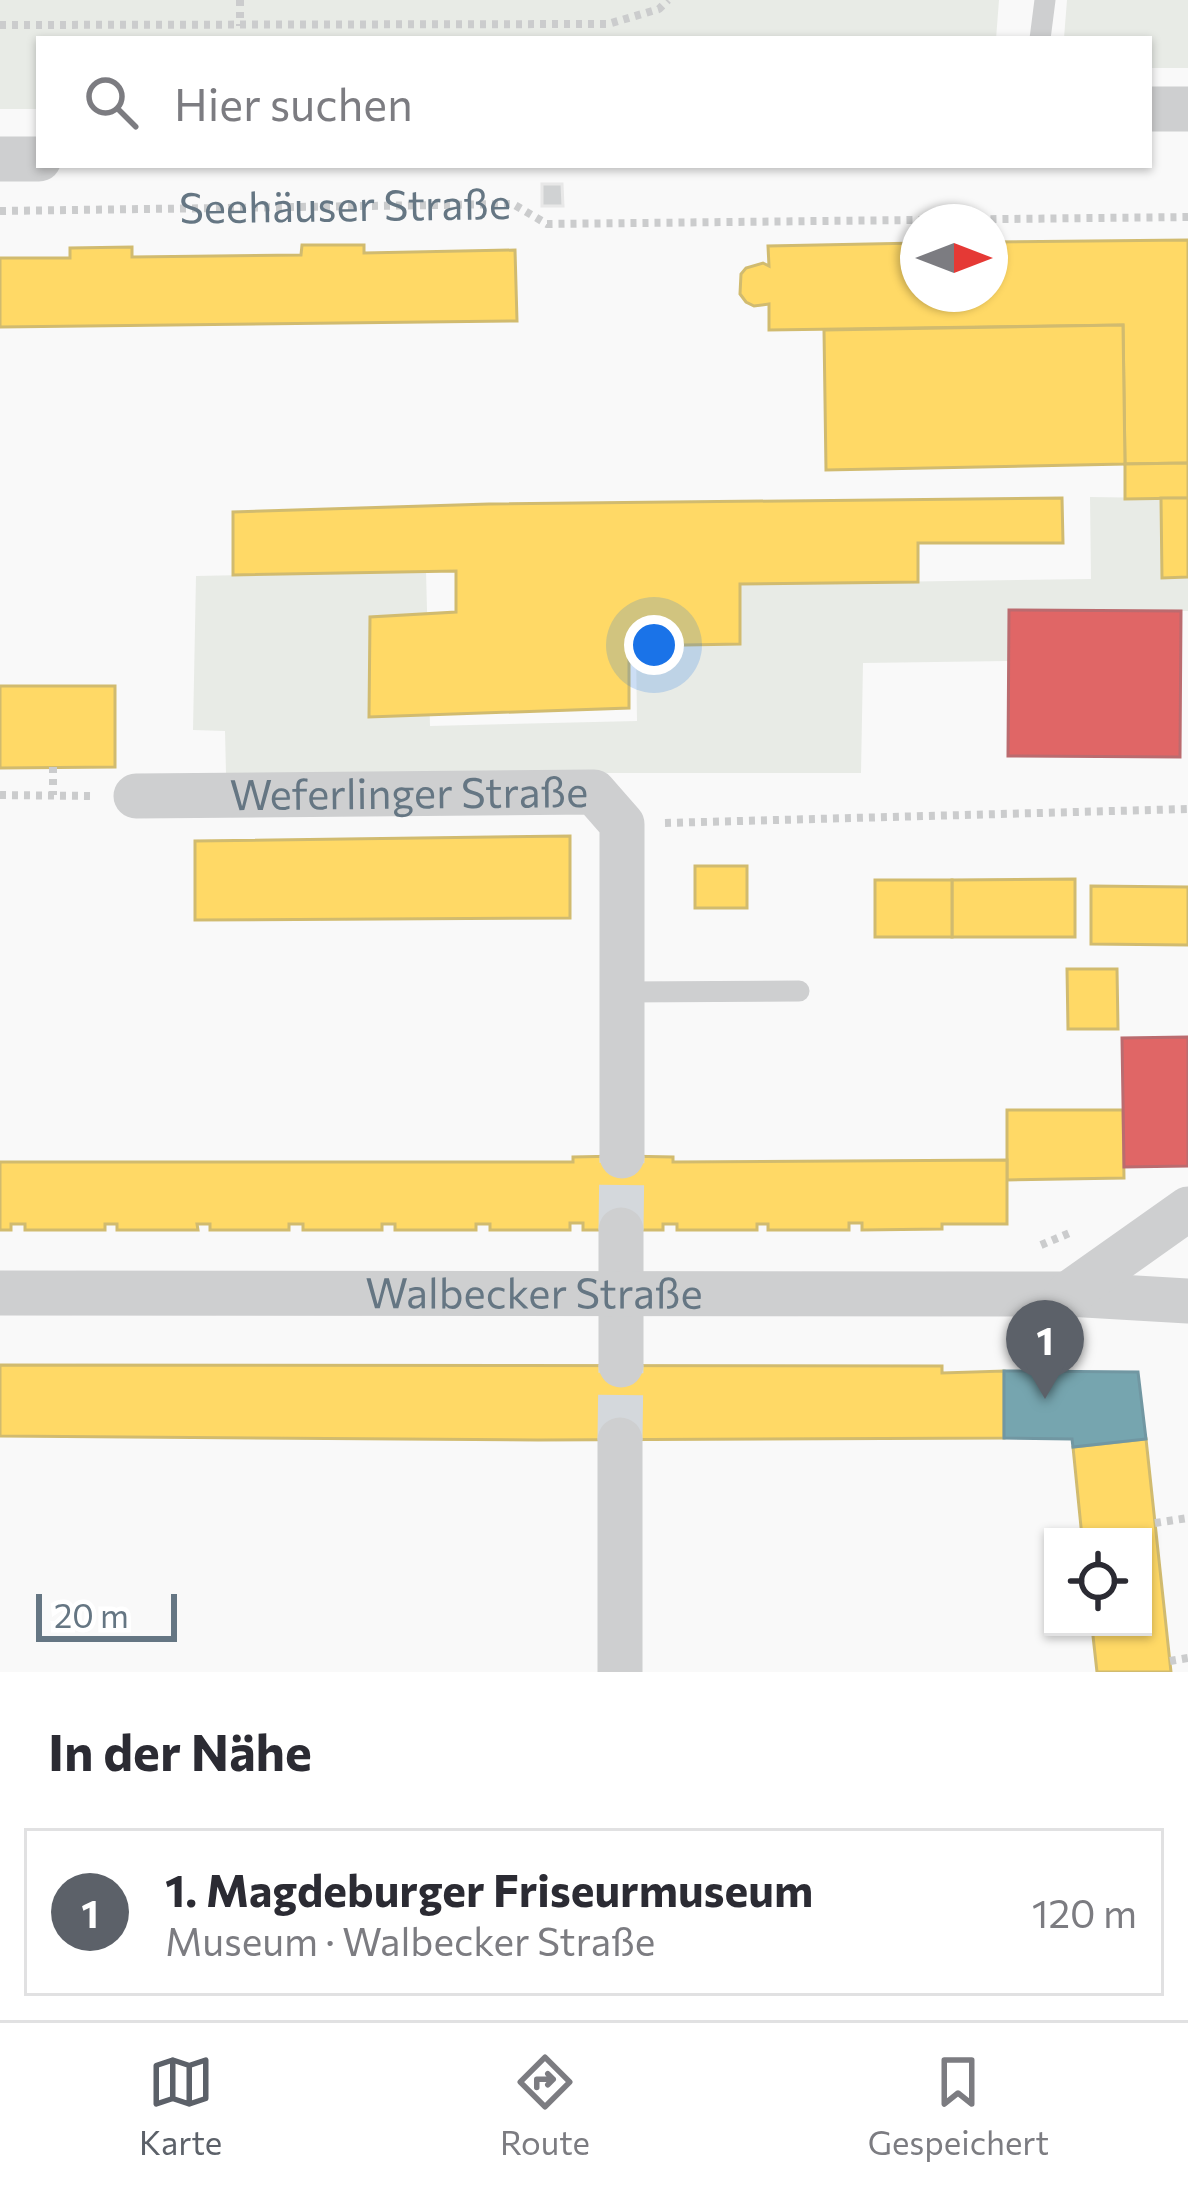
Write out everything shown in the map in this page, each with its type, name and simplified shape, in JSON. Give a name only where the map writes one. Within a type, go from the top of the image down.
[{"type":"street","points":[[1152,109],[1188,109]]},
{"type":"street","points":[[0,159],[36,159]]},
{"type":"street","name":"Weferlinger Straße","points":[[136,796],[594,792],[622,824],[622,1156]]},
{"type":"street","points":[[1068,1294],[1188,1209]]},
{"type":"street","points":[[621,1230],[621,1365]]},
{"type":"street","name":"Walbecker Straße","points":[[0,1293],[1068,1294],[1188,1301]]},
{"type":"street","points":[[620,1440],[620,1672]]},
{"type":"lane","points":[[1040,36],[1045,0]]},
{"type":"lane","points":[[622,992],[799,991]]},
{"type":"path","points":[[239,0],[240,26]]},
{"type":"path","points":[[0,25],[608,24],[659,9],[668,0]]},
{"type":"path","name":"Seehäuser Straße","points":[[0,212],[513,203],[547,224],[1188,217]]},
{"type":"path","points":[[53,767],[53,796]]},
{"type":"path","points":[[0,795],[136,796]]},
{"type":"path","points":[[622,824],[1188,809]]},
{"type":"path","points":[[1155,1523],[1188,1518]]},
{"type":"path","points":[[1170,1661],[1188,1658]]},
{"type":"shaded area","points":[[0,0],[999,0],[996,36],[36,36],[36,109],[0,109]]},
{"type":"shaded area","points":[[1067,0],[1188,0],[1188,68],[1152,68],[1152,36],[1064,36]]},
{"type":"shaded area","points":[[1090,497],[1161,498],[1162,577],[1188,577],[1188,611],[1009,610],[1008,661],[863,663],[861,773],[226,773],[225,731],[193,730],[196,576],[426,571],[430,726],[637,721],[636,647],[740,644],[740,584],[1091,579]]},
{"type":"building: Wohnen","points":[[1188,240],[1188,463],[1125,464],[1123,325],[769,330],[769,304],[754,306],[740,294],[746,268],[769,266],[768,246],[900,243],[900,312],[1008,312],[1008,242]]},
{"type":"building: Wohnen","points":[[302,245],[364,245],[364,253],[515,250],[517,321],[0,327],[0,258],[70,258],[70,248],[132,247],[132,257],[301,255]]},
{"type":"building: Wohnen","points":[[1123,325],[1125,464],[826,470],[824,330]]},
{"type":"building: Wohnen","points":[[1188,463],[1188,498],[1125,499],[1125,464]]},
{"type":"building: Wohnen","points":[[1062,498],[1063,543],[918,543],[918,582],[740,584],[740,644],[629,646],[629,708],[369,717],[370,617],[456,612],[456,571],[233,575],[233,512],[489,504]]},
{"type":"building: Wohnen","points":[[1161,498],[1188,498],[1188,577],[1162,578]]},
{"type":"building: Wohnen","points":[[0,686],[115,686],[115,767],[0,768]]},
{"type":"building: Wohnen","points":[[570,836],[570,918],[195,920],[195,841]]},
{"type":"building: Wohnen","points":[[695,866],[747,866],[747,908],[695,908]]},
{"type":"building: Wohnen","points":[[1075,879],[1075,937],[952,937],[952,880]]},
{"type":"building: Wohnen","points":[[875,880],[952,880],[952,937],[875,937]]},
{"type":"building: Wohnen","points":[[1091,886],[1188,887],[1188,945],[1091,944]]},
{"type":"building: Wohnen","points":[[1067,969],[1117,969],[1118,1029],[1068,1029]]},
{"type":"building: Wohnen","points":[[1007,1110],[1123,1110],[1124,1178],[1007,1180]]},
{"type":"building: Wohnen","points":[[573,1157],[673,1157],[673,1162],[1007,1160],[1007,1224],[862,1230],[862,1223],[849,1223],[849,1230],[768,1230],[768,1224],[757,1224],[757,1230],[677,1230],[677,1224],[663,1224],[663,1230],[583,1230],[583,1223],[570,1223],[570,1230],[490,1230],[490,1224],[476,1224],[476,1230],[395,1230],[395,1224],[382,1224],[382,1230],[303,1230],[303,1224],[289,1224],[289,1230],[210,1230],[210,1224],[197,1224],[198,1230],[117,1230],[117,1224],[105,1224],[105,1230],[25,1230],[25,1224],[11,1224],[11,1230],[0,1230],[0,1162],[573,1162]]},
{"type":"building: Wohnen","points":[[0,1365],[942,1366],[942,1373],[1004,1371],[1004,1438],[0,1436]]},
{"type":"building: Wohnen","points":[[1146,1439],[1171,1672],[1097,1672],[1093,1636],[1152,1636],[1152,1528],[1081,1528],[1073,1447]]},
{"type":"building: Handel","points":[[1009,610],[1181,611],[1180,757],[1008,756]]},
{"type":"building: Handel","points":[[1188,1037],[1188,1166],[1124,1167],[1122,1038]]},
{"type":"building: Öffentlich","points":[[1004,1371],[1138,1372],[1146,1439],[1073,1447],[1072,1439],[1004,1438]]},
{"type":"building: Sonstige","points":[[542,184],[562,184],[563,206],[542,206]]},
{"type":"tunnel","points":[[621,1230],[622,1156]]},
{"type":"tunnel","points":[[620,1440],[621,1365]]},
{"type":"place","name":"1. Magdeburger Friseurmuseum","points":[[1045,1399]]}]
